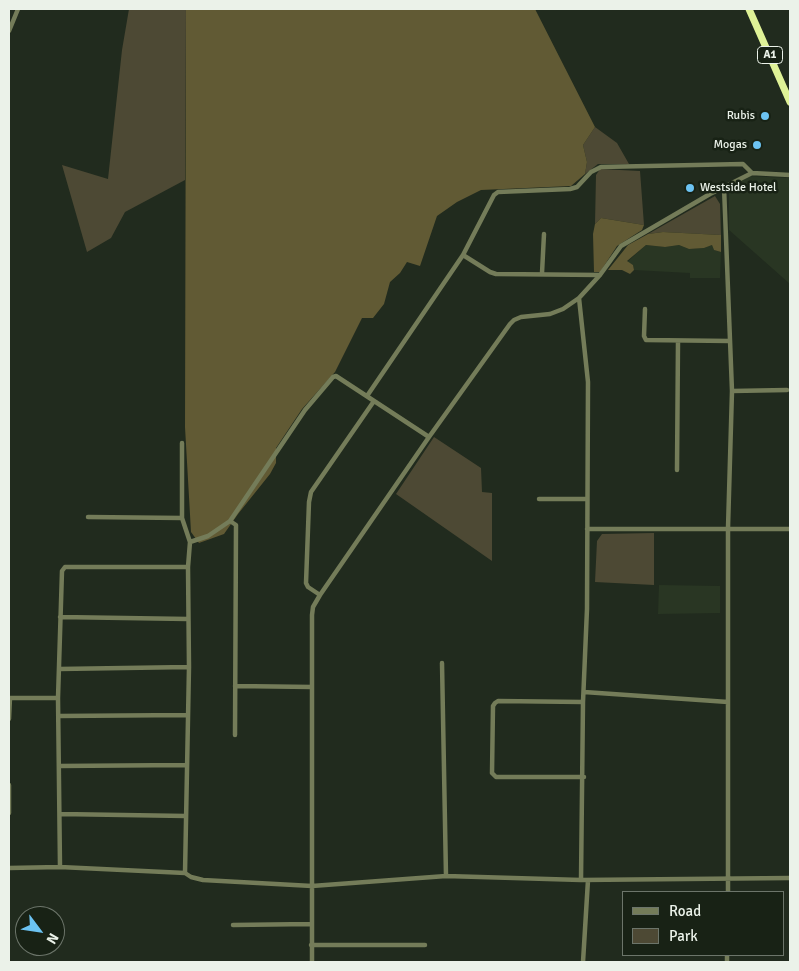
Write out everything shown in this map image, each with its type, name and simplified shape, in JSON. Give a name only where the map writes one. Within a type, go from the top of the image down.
[{"type":"highway","name":"A1","points":[[749,9],[790,102]]},
{"type":"street","points":[[9,31],[18,9]]},
{"type":"street","points":[[367,396],[463,255],[494,195],[498,192],[570,190],[577,187],[590,172],[601,167],[743,164],[752,173]]},
{"type":"street","points":[[312,962],[312,611],[320,595],[510,324],[521,317],[556,313],[579,298],[617,251],[626,243],[724,187],[752,173],[790,175]]},
{"type":"street","points":[[724,187],[732,391],[728,528],[728,891]]},
{"type":"street","points":[[542,274],[544,234]]},
{"type":"street","points":[[463,255],[493,273],[600,274]]},
{"type":"street","points":[[579,298],[588,382],[583,702],[584,778],[581,880]]},
{"type":"street","points":[[644,309],[644,336],[646,340],[730,341]]},
{"type":"street","points":[[677,470],[678,341]]},
{"type":"street","points":[[190,542],[208,536],[230,521],[305,410],[332,377],[336,376],[429,437]]},
{"type":"street","points":[[732,391],[787,390]]},
{"type":"street","points":[[320,595],[308,587],[306,583],[311,492],[374,401]]},
{"type":"street","points":[[182,444],[182,518],[190,542],[188,567],[189,667],[185,873]]},
{"type":"street","points":[[539,499],[587,499]]},
{"type":"street","points":[[88,516],[182,518]]},
{"type":"street","points":[[230,521],[236,525],[235,735]]},
{"type":"street","points":[[587,529],[790,529]]},
{"type":"street","points":[[60,867],[58,698],[62,571],[65,568],[188,567]]},
{"type":"street","points":[[60,617],[188,619]]},
{"type":"street","points":[[442,663],[446,876]]},
{"type":"street","points":[[59,669],[189,667]]},
{"type":"street","points":[[235,686],[312,687]]},
{"type":"street","points":[[584,692],[728,702]]},
{"type":"street","points":[[9,719],[9,698],[58,698]]},
{"type":"street","points":[[583,702],[498,701],[495,703],[493,706],[492,773],[496,777],[584,778]]},
{"type":"street","points":[[58,716],[188,715]]},
{"type":"street","points":[[59,766],[186,765]]},
{"type":"street","points":[[9,785],[9,813]]},
{"type":"street","points":[[60,814],[186,816]]},
{"type":"street","points":[[9,868],[60,867],[185,873],[191,877],[203,880],[312,886],[446,876],[581,880],[790,878]]},
{"type":"street","points":[[583,962],[588,880]]},
{"type":"street","points":[[233,924],[311,924]]},
{"type":"street","points":[[311,945],[425,945]]},
{"type":"shaded area","points":[[186,9],[535,9],[595,127],[583,145],[587,162],[585,174],[571,186],[481,190],[457,202],[437,216],[420,266],[407,262],[400,273],[390,282],[384,304],[373,318],[362,318],[335,372],[302,409],[276,448],[276,463],[270,474],[224,534],[199,543],[191,532],[185,427]]},
{"type":"shaded area","points":[[746,176],[790,178],[790,284],[729,230],[729,189]]},
{"type":"shaded area","points":[[601,218],[644,225],[642,230],[617,246],[600,272],[594,272],[593,234],[595,224]]},
{"type":"shaded area","points":[[663,232],[721,235],[721,252],[714,250],[712,245],[704,248],[689,249],[679,245],[665,247],[646,245],[627,261],[633,265],[634,270],[630,274],[622,270],[608,270],[628,245],[648,234]]},
{"type":"shaded area","points":[[646,245],[665,247],[679,245],[689,249],[704,248],[712,245],[714,250],[721,252],[720,278],[690,278],[690,273],[634,270],[633,265],[627,262]]},
{"type":"shaded area","points":[[659,585],[720,586],[720,613],[658,614]]},
{"type":"green space","points":[[129,9],[186,9],[185,180],[125,212],[111,238],[87,252],[62,165],[108,179],[122,50]]},
{"type":"green space","points":[[595,127],[617,143],[629,164],[598,164],[585,174],[587,162],[583,145]]},
{"type":"green space","points":[[600,169],[640,171],[644,225],[601,218],[595,224],[596,175]]},
{"type":"green space","points":[[715,196],[720,204],[721,235],[663,232],[648,234]]},
{"type":"green space","points":[[434,437],[481,468],[482,492],[492,493],[492,561],[396,494]]},
{"type":"green space","points":[[654,533],[654,585],[595,582],[597,541],[602,534]]},
{"type":"place","name":"Rubis","points":[[765,116]]},
{"type":"place","name":"Mogas","points":[[757,145]]},
{"type":"place","name":"Westside Hotel","points":[[690,188]]}]
